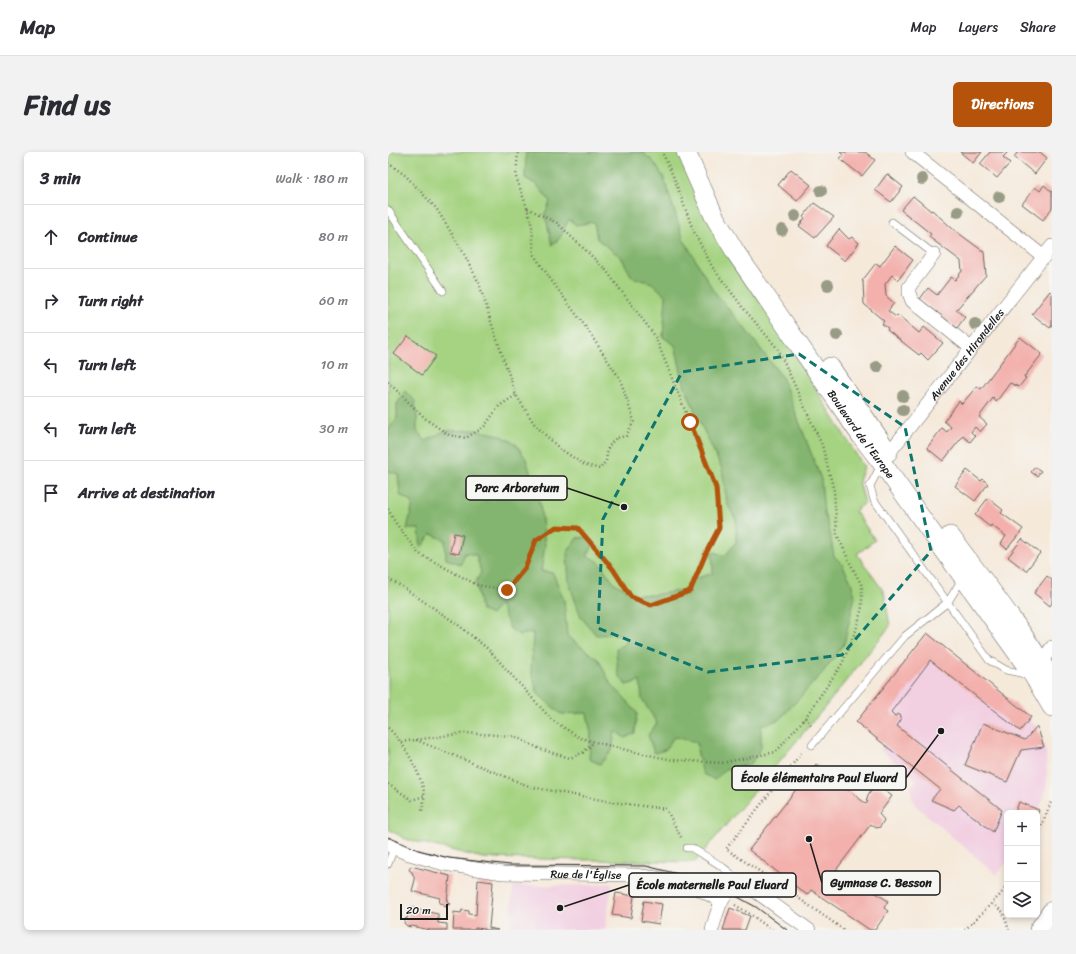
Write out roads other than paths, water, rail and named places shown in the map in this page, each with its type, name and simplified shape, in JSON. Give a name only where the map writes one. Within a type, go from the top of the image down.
[{"type":"main road","name":"Boulevard de l'Europe","points":[[686,152],[714,216],[736,253],[862,437],[885,458],[1045,673],[1052,707]]},
{"type":"main road","name":"Boulevard de l'Europe","points":[[697,152],[706,178],[721,208],[742,243],[793,314],[964,578],[1045,673]]},
{"type":"main road","points":[[1039,930],[1052,911]]},
{"type":"street","points":[[912,152],[1044,257]]},
{"type":"street","name":"Avenue des Hirondelles","points":[[885,458],[1052,246]]},
{"type":"street","points":[[934,254],[909,287],[909,293],[912,301],[971,348]]},
{"type":"street","name":"Rue de l'Église","points":[[391,846],[406,854],[444,864],[503,873],[634,875],[658,878],[697,888],[721,901]]},
{"type":"street","points":[[712,930],[721,901],[730,889],[734,886],[741,885],[751,888],[809,930]]},
{"type":"lane","points":[[388,210],[443,291]]},
{"type":"lane","points":[[892,222],[934,254]]},
{"type":"lane","points":[[885,458],[870,486],[874,500],[989,660],[1006,670],[1022,674],[1045,673]]},
{"type":"lane","points":[[812,745],[905,636],[948,602],[964,578]]},
{"type":"lane","points":[[388,864],[391,846]]},
{"type":"lane","points":[[687,848],[692,848],[735,876],[741,885]]},
{"type":"tram line","points":[[388,837],[418,850],[449,858],[510,865],[646,866],[686,876],[727,891],[756,907],[787,930]]},
{"type":"place","name":"Parc Arboretum","points":[[624,507]]},
{"type":"place","name":"École élémentaire Paul Eluard","points":[[941,731]]},
{"type":"place","name":"Gymnase C. Besson","points":[[809,839]]},
{"type":"place","name":"École maternelle Paul Eluard","points":[[560,908]]}]
